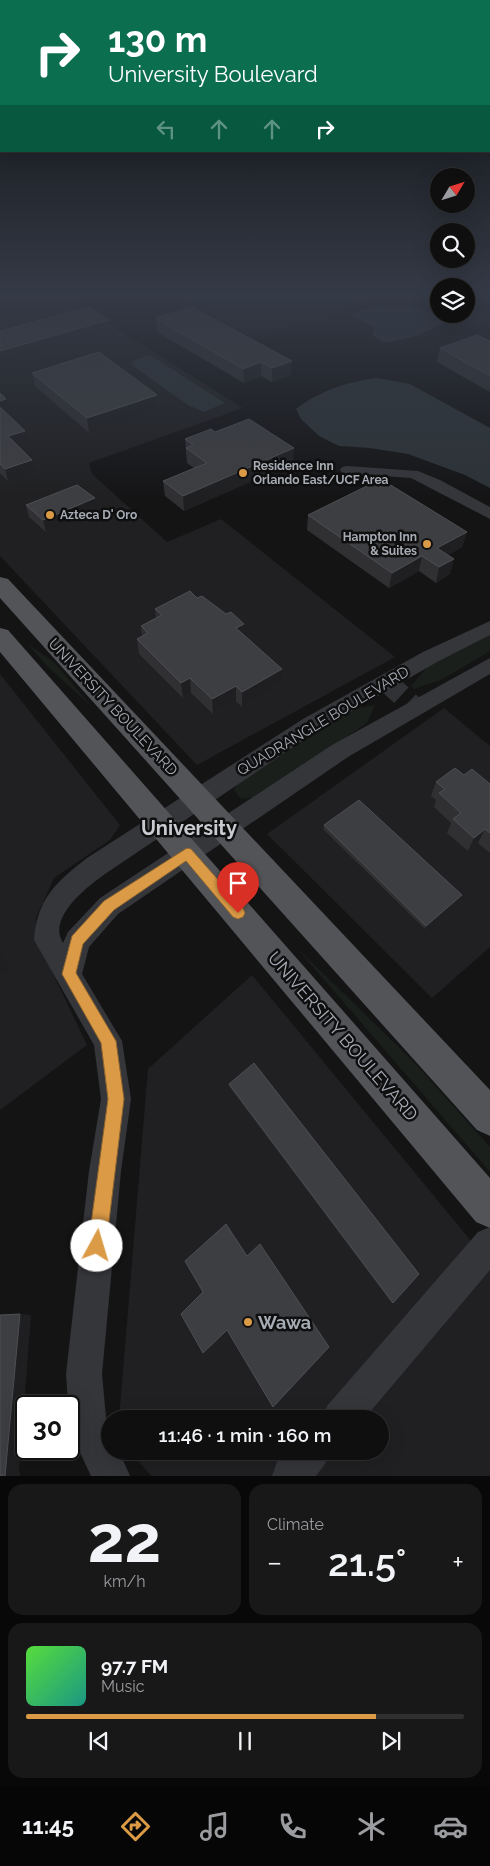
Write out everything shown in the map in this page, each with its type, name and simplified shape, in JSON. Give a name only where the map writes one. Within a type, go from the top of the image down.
[{"type":"main road","name":"UNIVERSITY BOULEVARD","points":[[0,584],[490,1117]]},
{"type":"main road","name":"UNIVERSITY BOULEVARD","points":[[0,636],[490,1208]]},
{"type":"street","points":[[347,470],[413,474],[435,483],[490,514]]},
{"type":"street","name":"QUADRANGLE BOULEVARD","points":[[111,1476],[89,1432],[84,1374],[105,1171],[116,1099],[108,1041],[47,940],[48,921],[66,889],[96,866],[196,798],[310,725],[430,657],[490,627]]},
{"type":"street","points":[[69,974],[77,941],[109,906],[340,751],[490,665]]},
{"type":"street","points":[[348,1410],[490,1244]]},
{"type":"street","points":[[291,1476],[304,1460]]},
{"type":"shaded area","points":[[0,361],[168,361],[243,408],[89,463],[92,474],[167,542],[221,519],[395,657],[197,765],[0,556]]},
{"type":"shaded area","points":[[132,361],[159,361],[225,403],[204,412],[188,405],[133,366]]},
{"type":"shaded area","points":[[377,378],[410,384],[490,428],[490,488],[465,475],[408,454],[370,448],[339,446],[319,436],[301,419],[296,409],[314,397],[334,388]]},
{"type":"shaded area","points":[[490,633],[490,651],[441,680],[414,689],[411,686],[428,666]]},
{"type":"shaded area","points":[[28,644],[55,663],[91,706],[47,666]]},
{"type":"shaded area","points":[[0,674],[120,825],[110,840],[54,878],[36,918],[38,942],[87,1045],[0,1110]]},
{"type":"shaded area","points":[[375,705],[367,723],[255,797],[241,799],[234,790],[239,781],[352,709]]},
{"type":"shaded area","points":[[444,708],[490,746],[490,947],[432,998],[267,834]]},
{"type":"shaded area","points":[[296,947],[412,1060],[490,1147],[490,1172]]},
{"type":"shaded area","points":[[252,975],[490,1264],[490,1476],[151,1476],[138,1460],[389,1460],[389,1410],[120,1410],[148,1069]]},
{"type":"building","points":[[71,361],[111,361],[157,395],[87,418],[32,373]]},
{"type":"building","points":[[229,361],[292,361],[272,368],[261,362],[243,369]]},
{"type":"building","points":[[463,361],[490,361],[490,376]]},
{"type":"building","points":[[0,393],[6,399],[0,401]]},
{"type":"building","points":[[0,407],[25,431],[8,436],[32,460],[5,469],[0,464]]},
{"type":"building","points":[[249,419],[294,448],[183,496],[163,481],[207,463],[186,448],[193,445],[185,439],[211,429],[215,432]]},
{"type":"building","name":"Hampton Inn & Suites","points":[[381,479],[467,532],[437,548],[454,559],[439,567],[422,556],[392,573],[308,515]]},
{"type":"building","points":[[77,485],[95,498],[43,520],[26,505]]},
{"type":"building","points":[[190,591],[197,598],[202,596],[226,614],[231,612],[244,624],[236,628],[282,669],[242,692],[236,686],[212,699],[190,678],[181,683],[137,639],[148,633],[141,626],[162,615],[155,609]]},
{"type":"building","points":[[455,768],[464,775],[472,769],[490,784],[490,833],[485,829],[474,838],[453,819],[461,813],[439,793],[445,789],[436,782]]},
{"type":"building","points":[[359,800],[462,895],[426,926],[324,825]]},
{"type":"building","points":[[254,1063],[419,1274],[393,1303],[229,1084]]},
{"type":"building","name":"Wawa","points":[[226,1224],[247,1256],[260,1244],[329,1347],[273,1407],[227,1330],[203,1353],[181,1314],[203,1292],[185,1261]]},
{"type":"building","points":[[20,1314],[5,1476],[0,1476],[0,1315]]},
{"type":"tunnel","points":[[386,681],[415,708]]},
{"type":"place","name":"Residence Inn Orlando East/UCF Area","points":[[243,473]]},
{"type":"place","name":"Azteca D' Oro","points":[[50,515]]},
{"type":"place","name":"Hampton Inn & Suites","points":[[427,544]]},
{"type":"place","name":"Wawa","points":[[248,1322]]},
{"type":"district","name":"University","points":[[189,828]]},
{"type":"route","points":[[97,1246],[105,1171],[116,1099],[108,1041],[69,974],[77,941],[109,906],[187,853],[238,913]]}]
